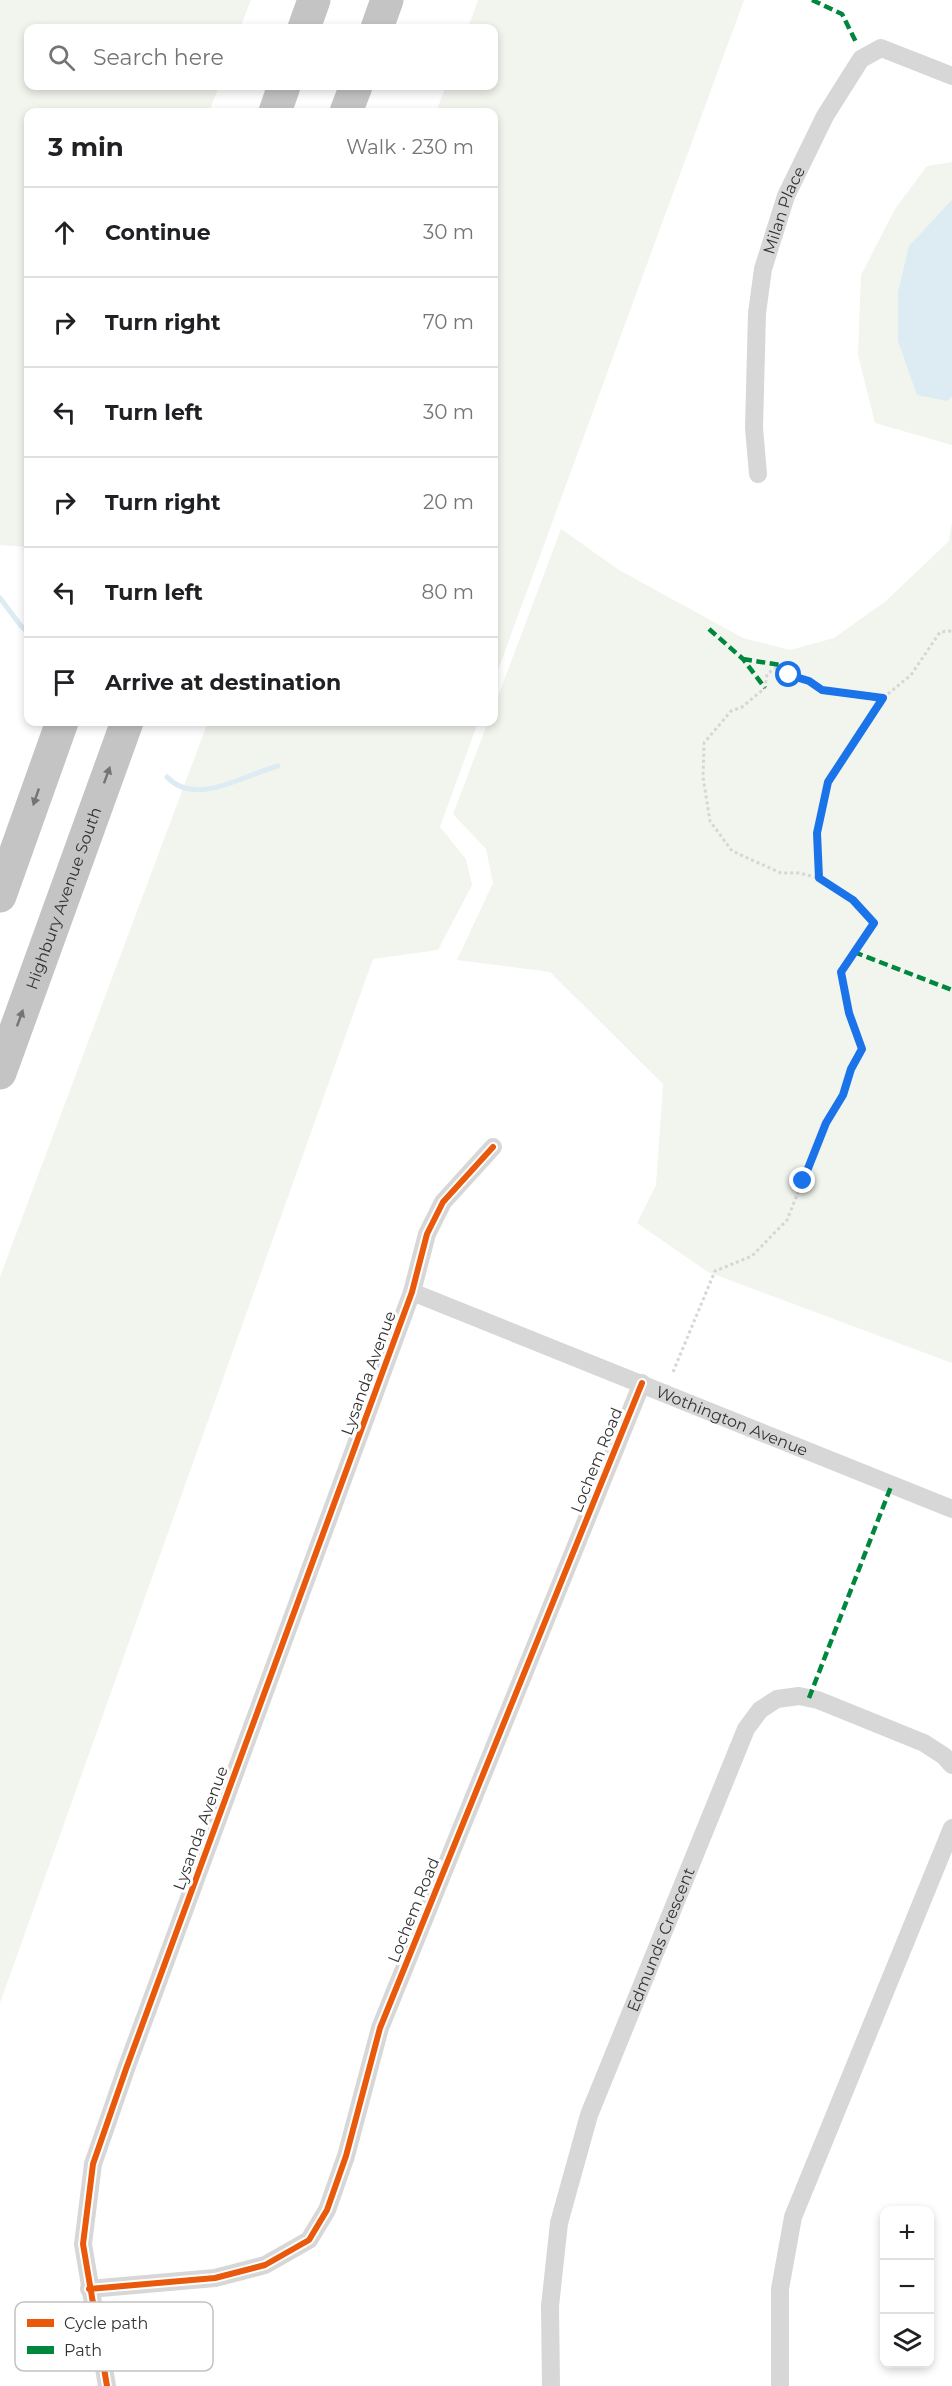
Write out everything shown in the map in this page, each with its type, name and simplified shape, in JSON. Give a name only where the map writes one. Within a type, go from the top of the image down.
[{"type":"highway","points":[[305,24],[314,0]]},
{"type":"highway","points":[[378,24],[387,0]]},
{"type":"highway","points":[[276,108],[283,90]]},
{"type":"highway","points":[[348,108],[354,90]]},
{"type":"highway","points":[[0,896],[61,726]]},
{"type":"highway","name":"Highbury Avenue South","points":[[0,1073],[126,726]]},
{"type":"street","name":"Milan Place","points":[[758,474],[754,428],[757,313],[764,269],[786,196],[825,116],[861,58],[881,48],[952,76]]},
{"type":"street","name":"Lysanda Avenue","points":[[92,2302],[83,2244],[93,2164],[412,1292],[427,1234],[443,1202],[493,1147]]},
{"type":"street","name":"Wothington Avenue","points":[[412,1292],[952,1509]]},
{"type":"street","name":"Lochem Road","points":[[90,2289],[215,2277],[265,2265],[309,2240],[327,2210],[346,2156],[380,2028],[642,1383]]},
{"type":"street","name":"Edmunds Crescent","points":[[551,2386],[550,2306],[559,2223],[589,2115],[746,1729],[760,1710],[777,1699],[799,1696],[818,1700],[924,1743],[944,1756],[952,1765]]},
{"type":"street","points":[[780,2386],[780,2289],[793,2217],[952,1828]]},
{"type":"street","name":"Lysanda Avenue","points":[[104,2371],[107,2386]]},
{"type":"path","points":[[819,878],[817,833],[828,782],[883,698],[911,675],[940,632],[952,631]]},
{"type":"path","points":[[673,1372],[715,1271],[752,1256],[787,1220],[826,1123],[843,1095],[851,1069],[862,1049],[849,1013],[841,972],[874,923],[853,900],[819,878],[800,873],[781,873],[732,851],[710,822],[703,777],[704,742],[730,711],[742,707],[765,688],[767,674],[780,665],[789,675],[809,681],[822,690],[883,698]]},
{"type":"shaded area","points":[[0,0],[251,0],[242,24],[24,24],[24,90],[217,90],[211,108],[24,108],[24,547],[0,545]]},
{"type":"shaded area","points":[[478,0],[744,0],[498,670],[498,108],[438,108],[444,90],[498,90],[498,24],[469,24]]},
{"type":"shaded area","points":[[952,162],[952,445],[875,423],[858,355],[861,275],[895,209],[927,166]]},
{"type":"shaded area","points":[[952,200],[952,396],[947,401],[917,395],[898,341],[898,292],[909,246]]},
{"type":"shaded area","points":[[952,522],[952,1363],[708,1272],[637,1223],[656,1185],[663,1084],[550,972],[457,960],[493,883],[486,849],[453,814],[486,726],[498,726],[498,696],[561,529],[619,570],[743,638],[790,650],[834,638],[886,601],[949,541]]},
{"type":"shaded area","points":[[207,726],[477,726],[440,827],[466,859],[472,885],[438,950],[373,959],[0,2003],[0,1277]]},
{"type":"waterway","points":[[0,598],[24,629]]},
{"type":"waterway","points":[[167,777],[179,786],[206,789],[278,766]]},
{"type":"marked path","points":[[812,0],[842,14],[857,44]]},
{"type":"marked path","points":[[709,629],[743,659],[765,688]]},
{"type":"marked path","points":[[743,659],[780,665]]},
{"type":"marked path","points":[[854,952],[952,990]]},
{"type":"marked path","points":[[809,1698],[892,1484]]},
{"type":"cycle path","points":[[93,2302],[83,2244],[93,2164],[412,1292],[427,1234],[443,1202],[493,1147]]},
{"type":"cycle path","points":[[89,2289],[215,2278],[265,2265],[309,2240],[327,2210],[346,2156],[380,2028],[642,1383]]},
{"type":"cycle path","points":[[104,2371],[107,2386]]},
{"type":"route","points":[[789,675],[809,681],[822,690],[883,698],[828,782],[817,833],[819,878],[853,900],[874,923],[841,972],[849,1013],[862,1049],[851,1069],[843,1095],[826,1123],[803,1181]]}]
